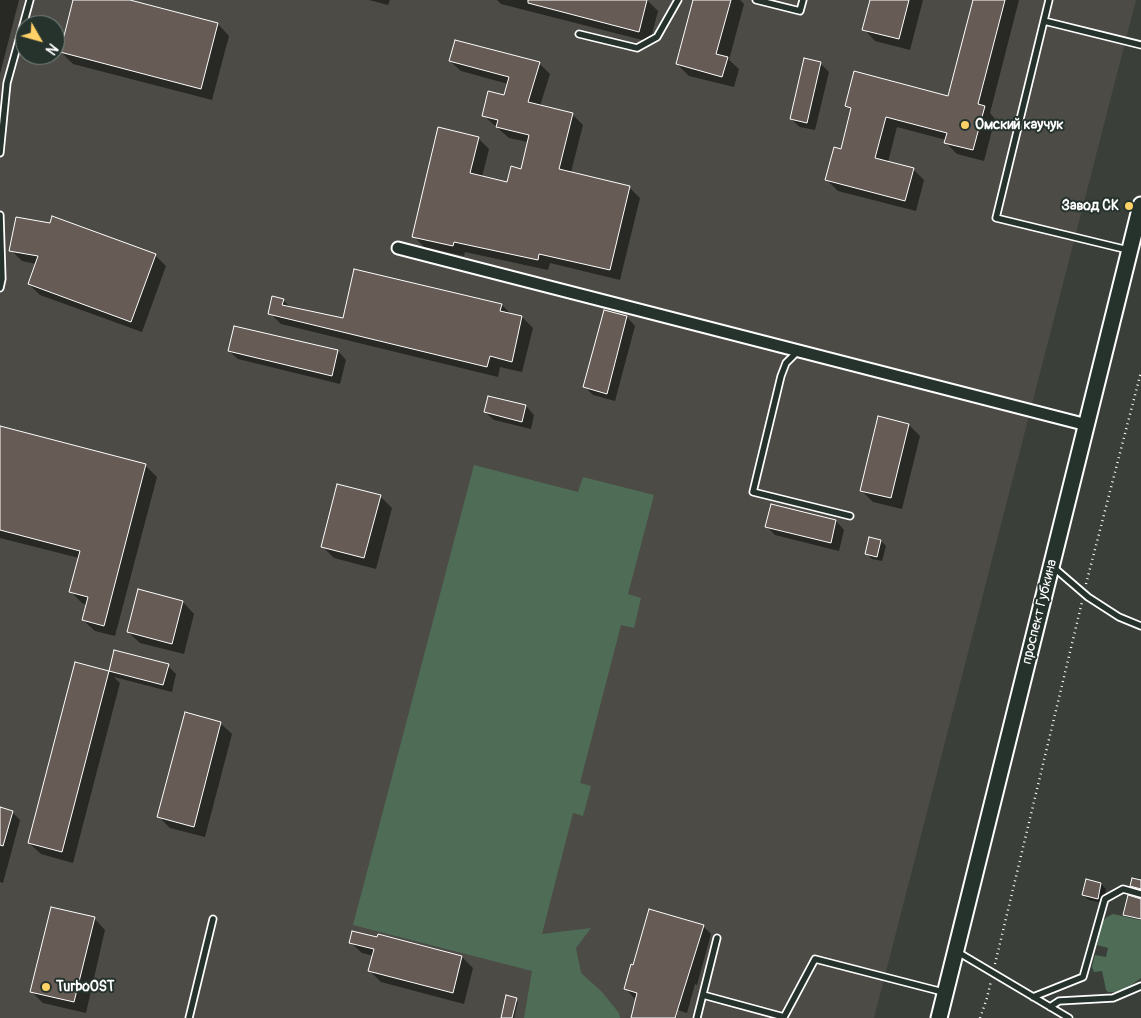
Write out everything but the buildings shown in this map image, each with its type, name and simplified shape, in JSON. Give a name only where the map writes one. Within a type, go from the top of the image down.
[{"type":"main road","name":"проспект Губкина","points":[[939,1018],[1088,425],[1141,205]]},
{"type":"street","points":[[398,248],[1088,425]]},
{"type":"lane","points":[[0,153],[7,83],[30,0]]},
{"type":"lane","points":[[579,34],[637,48],[657,37],[678,0]]},
{"type":"lane","points":[[756,0],[800,11],[803,0]]},
{"type":"lane","points":[[1049,0],[996,218],[1130,250]]},
{"type":"lane","points":[[1044,21],[1141,45]]},
{"type":"lane","points":[[0,80],[7,83]]},
{"type":"lane","points":[[0,215],[2,279],[0,288]]},
{"type":"lane","points":[[798,351],[786,363],[781,376],[753,492],[850,516]]},
{"type":"lane","points":[[1052,566],[1084,594],[1119,617],[1141,626]]},
{"type":"lane","points":[[1033,997],[1083,977],[1105,899],[1123,889],[1141,894]]},
{"type":"lane","points":[[189,1018],[213,919]]},
{"type":"lane","points":[[697,1018],[717,938]]},
{"type":"lane","points":[[956,951],[1069,1018]]},
{"type":"lane","points":[[703,995],[784,1017],[815,959],[946,993]]},
{"type":"lane","points":[[1050,1006],[1059,1001],[1113,998],[1141,986]]},
{"type":"path","points":[[980,1018],[987,998],[1084,594],[1141,372]]},
{"type":"shaded area","points":[[0,0],[1136,0],[874,1018],[0,1018]]},
{"type":"green space","points":[[474,465],[578,492],[583,477],[654,495],[628,594],[641,598],[634,628],[621,625],[580,783],[591,786],[583,816],[573,813],[542,934],[591,928],[576,948],[581,973],[602,992],[619,1013],[620,1018],[524,1018],[532,971],[353,925]]},
{"type":"green space","points":[[1113,914],[1141,920],[1141,978],[1127,988],[1116,992],[1108,992],[1102,971],[1094,972],[1092,967],[1095,955],[1106,957],[1108,948],[1097,945],[1103,921]]},
{"type":"place","name":"Омский каучук","points":[[965,125]]},
{"type":"place","name":"Завод СК","points":[[1129,206]]},
{"type":"place","name":"TurboOST","points":[[46,987]]}]
